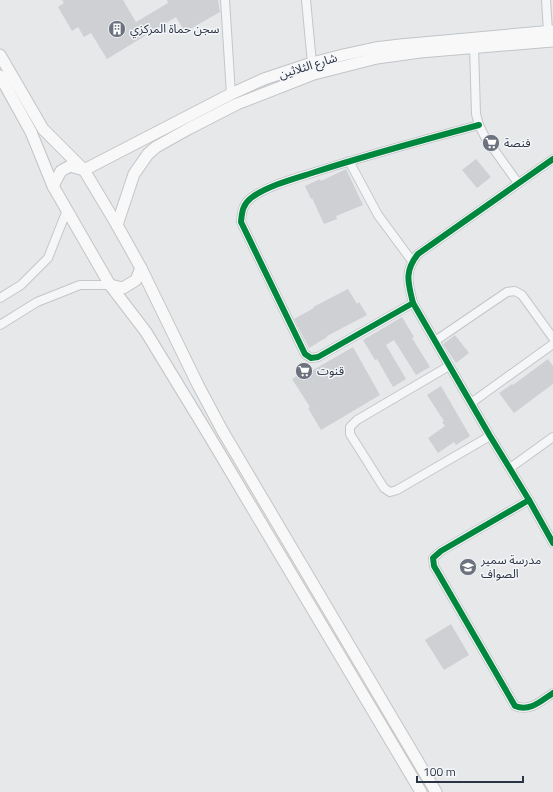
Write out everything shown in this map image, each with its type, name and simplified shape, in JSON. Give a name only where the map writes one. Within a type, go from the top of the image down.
[{"type":"main road","name":"شارع الثلاثين","points":[[84,170],[231,94],[264,79],[312,64],[375,48],[419,47],[551,34]]},
{"type":"main road","points":[[117,225],[128,188],[134,174],[148,154],[156,147],[212,116],[269,90],[345,65],[419,47],[474,47],[551,34]]},
{"type":"main road","points":[[0,55],[43,129],[84,170],[117,225],[141,268],[198,385],[222,430],[436,792]]},
{"type":"main road","points":[[0,76],[31,132],[53,186],[110,285],[146,332],[421,792]]},
{"type":"main road","points":[[264,79],[269,90]]},
{"type":"main road","points":[[53,186],[61,171],[70,166],[84,170]]},
{"type":"main road","points":[[110,285],[123,288],[136,280],[141,268]]},
{"type":"street","points":[[226,0],[231,94]]},
{"type":"street","points":[[306,0],[312,64]]},
{"type":"street","points":[[546,0],[551,34]]},
{"type":"street","points":[[474,47],[476,114],[479,125],[485,137],[518,182]]},
{"type":"street","points":[[412,303],[318,357],[310,358],[305,354],[241,222],[243,207],[250,199],[264,190],[349,161],[479,125]]},
{"type":"street","points":[[553,158],[418,254],[412,261],[408,281],[412,303],[490,436],[549,531],[553,543]]},
{"type":"street","points":[[349,161],[378,215],[412,261]]},
{"type":"street","points":[[0,298],[20,285],[48,258],[67,210]]},
{"type":"street","points":[[0,325],[37,302],[80,285],[110,285]]},
{"type":"street","points":[[435,341],[507,292],[514,291],[522,295],[553,338]]},
{"type":"street","points":[[471,403],[553,344]]},
{"type":"street","points":[[449,366],[357,420],[350,427],[350,434],[384,488],[390,492],[397,490],[490,436]]},
{"type":"street","points":[[510,468],[553,437]]},
{"type":"street","points":[[529,500],[441,551],[433,558],[434,566],[515,706],[522,709],[530,708],[553,693]]},
{"type":"building","name":"سجن حماة المركزي","points":[[62,0],[123,0],[136,22],[168,3],[167,0],[218,0],[220,12],[185,32],[176,17],[107,59],[91,33],[84,37],[78,27],[72,31],[58,7],[64,3]]},
{"type":"building","points":[[476,159],[491,177],[477,188],[462,170]]},
{"type":"building","points":[[346,169],[363,205],[336,216],[337,219],[324,224],[305,186],[320,179],[321,181]]},
{"type":"building","points":[[348,289],[357,304],[359,302],[367,315],[327,336],[309,348],[294,319],[314,308],[313,307]]},
{"type":"building","points":[[402,317],[414,337],[412,338],[430,367],[416,375],[394,340],[386,345],[406,379],[393,387],[377,359],[375,360],[363,340]]},
{"type":"building","points":[[455,335],[469,353],[456,363],[443,344]]},
{"type":"building","points":[[353,347],[380,395],[321,430],[308,408],[310,407],[292,379],[306,370],[308,373]]},
{"type":"building","points":[[548,359],[553,366],[553,384],[514,413],[499,393],[512,384],[513,385]]},
{"type":"building","points":[[441,386],[470,436],[456,445],[454,442],[438,453],[428,438],[445,426],[442,422],[444,421],[427,395]]},
{"type":"building","points":[[451,624],[469,655],[444,670],[425,640]]},
{"type":"cycle path","points":[[413,303],[318,357],[311,358],[305,354],[241,222],[243,209],[251,198],[280,183],[374,154],[479,125]]},
{"type":"cycle path","points":[[553,159],[418,254],[411,266],[408,277],[413,303],[553,543]]},
{"type":"cycle path","points":[[529,500],[441,551],[433,558],[434,566],[515,706],[526,708],[530,707],[553,693]]},
{"type":"place","name":"سجن حماة المركزي","points":[[117,29]]},
{"type":"place","name":"فنصة","points":[[491,143]]},
{"type":"place","name":"قنوت","points":[[304,371]]},
{"type":"place","name":"مدرسة سمير الصواف","points":[[468,567]]}]
